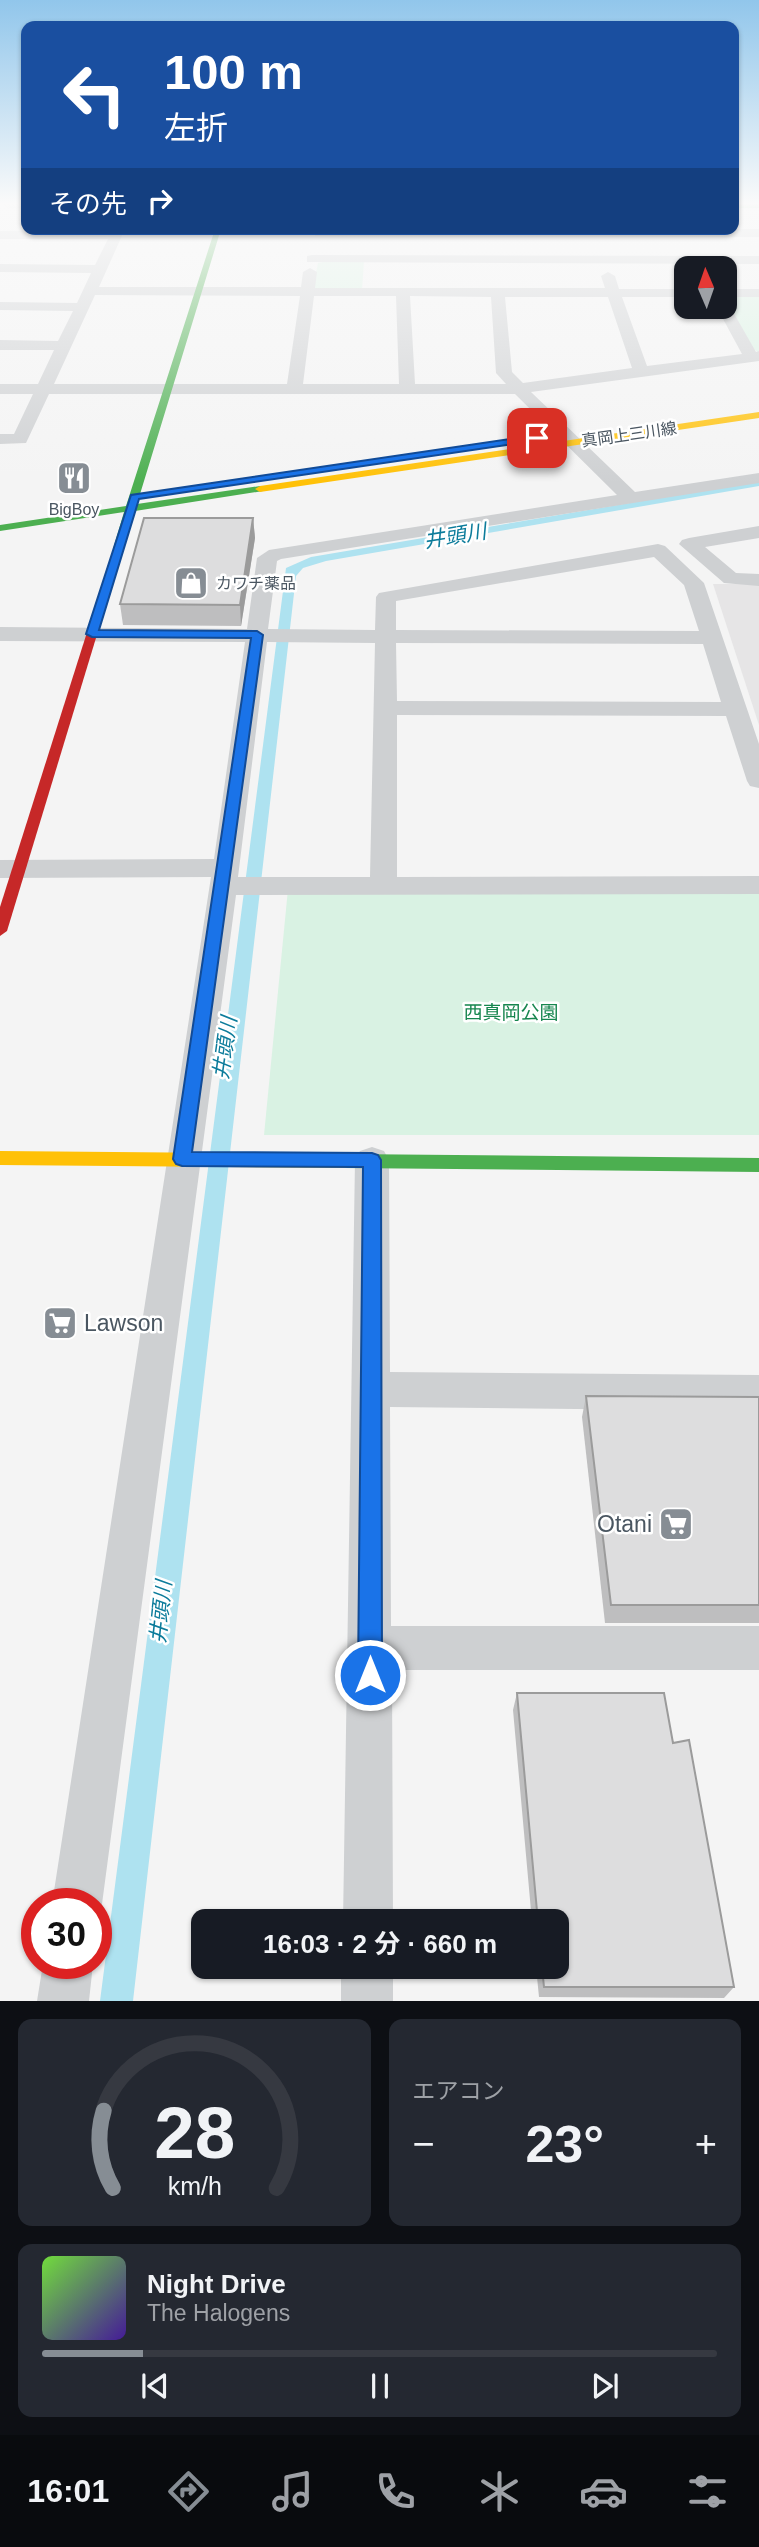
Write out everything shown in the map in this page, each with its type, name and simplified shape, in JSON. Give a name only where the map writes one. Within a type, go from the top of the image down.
[{"type":"street","points":[[0,439],[20,439],[86,297]]},
{"type":"street","points":[[0,931],[10,869],[92,634],[197,297]]},
{"type":"street","points":[[294,390],[306,297]]},
{"type":"street","points":[[403,297],[407,389]]},
{"type":"street","points":[[498,297],[504,373],[566,438],[630,497]]},
{"type":"street","points":[[616,297],[641,371]]},
{"type":"street","points":[[0,306],[82,307]]},
{"type":"street","points":[[0,389],[516,388],[755,356],[731,319]]},
{"type":"street","points":[[0,345],[63,346]]},
{"type":"street","name":"真岡上三川線","points":[[0,528],[132,503],[566,438],[759,406]]},
{"type":"street","name":"真岡上三川線","points":[[566,438],[759,415]]},
{"type":"street","points":[[78,1888],[224,877],[267,558],[276,554],[759,478]]},
{"type":"street","name":"真岡上三川線","points":[[0,517],[132,503]]},
{"type":"street","points":[[759,532],[689,544],[731,579],[759,580]]},
{"type":"street","points":[[383,886],[386,597],[658,550],[694,583],[759,781]]},
{"type":"street","points":[[0,634],[713,638]]},
{"type":"street","points":[[386,708],[735,709]]},
{"type":"street","points":[[10,869],[383,886],[759,885]]},
{"type":"street","points":[[0,1158],[759,1165]]},
{"type":"street","points":[[368,1909],[372,1160]]},
{"type":"street","points":[[370,1389],[759,1394]]},
{"type":"street","points":[[370,1648],[759,1648]]},
{"type":"street","points":[[63,2001],[66,1979]]},
{"type":"street","points":[[367,2001],[368,1979]]},
{"type":"shaded area","points":[[713,584],[759,584],[759,725]]},
{"type":"green space","points":[[737,297],[759,297],[759,352],[753,349],[737,319]]},
{"type":"green space","name":"西真岡公園","points":[[288,889],[759,891],[759,1135],[264,1135]]},
{"type":"water","name":"井頭川","points":[[759,481],[759,486],[326,561],[303,568],[296,576],[133,2001],[100,2001],[103,1979],[112,1979],[112,1909],[286,568],[311,557]]},
{"type":"building","name":"カワチ薬品","points":[[144,518],[253,518],[240,605],[120,604]]},
{"type":"building","name":"Otani","points":[[586,1396],[759,1397],[759,1605],[611,1605]]},
{"type":"building","points":[[517,1693],[664,1693],[673,1743],[689,1740],[734,1987],[544,1987],[543,1979],[569,1979],[569,1909],[537,1909]]},
{"type":"traffic: fast","points":[[118,549],[197,297]]},
{"type":"traffic: fast","points":[[0,528],[260,489]]},
{"type":"traffic: fast","points":[[345,1161],[759,1165]]},
{"type":"traffic: slow","points":[[260,489],[759,415]]},
{"type":"traffic: slow","points":[[0,1158],[345,1161]]},
{"type":"traffic: jam","points":[[0,931],[118,549]]},
{"type":"place","name":"BigBoy","points":[[74,478]]},
{"type":"place","name":"カワチ薬品","points":[[191,583]]},
{"type":"place","name":"Lawson","points":[[60,1323]]},
{"type":"place","name":"Otani","points":[[676,1524]]},
{"type":"route","points":[[370,1675],[372,1160],[182,1159],[226,868],[257,635],[92,634],[134,497],[537,438]]}]
